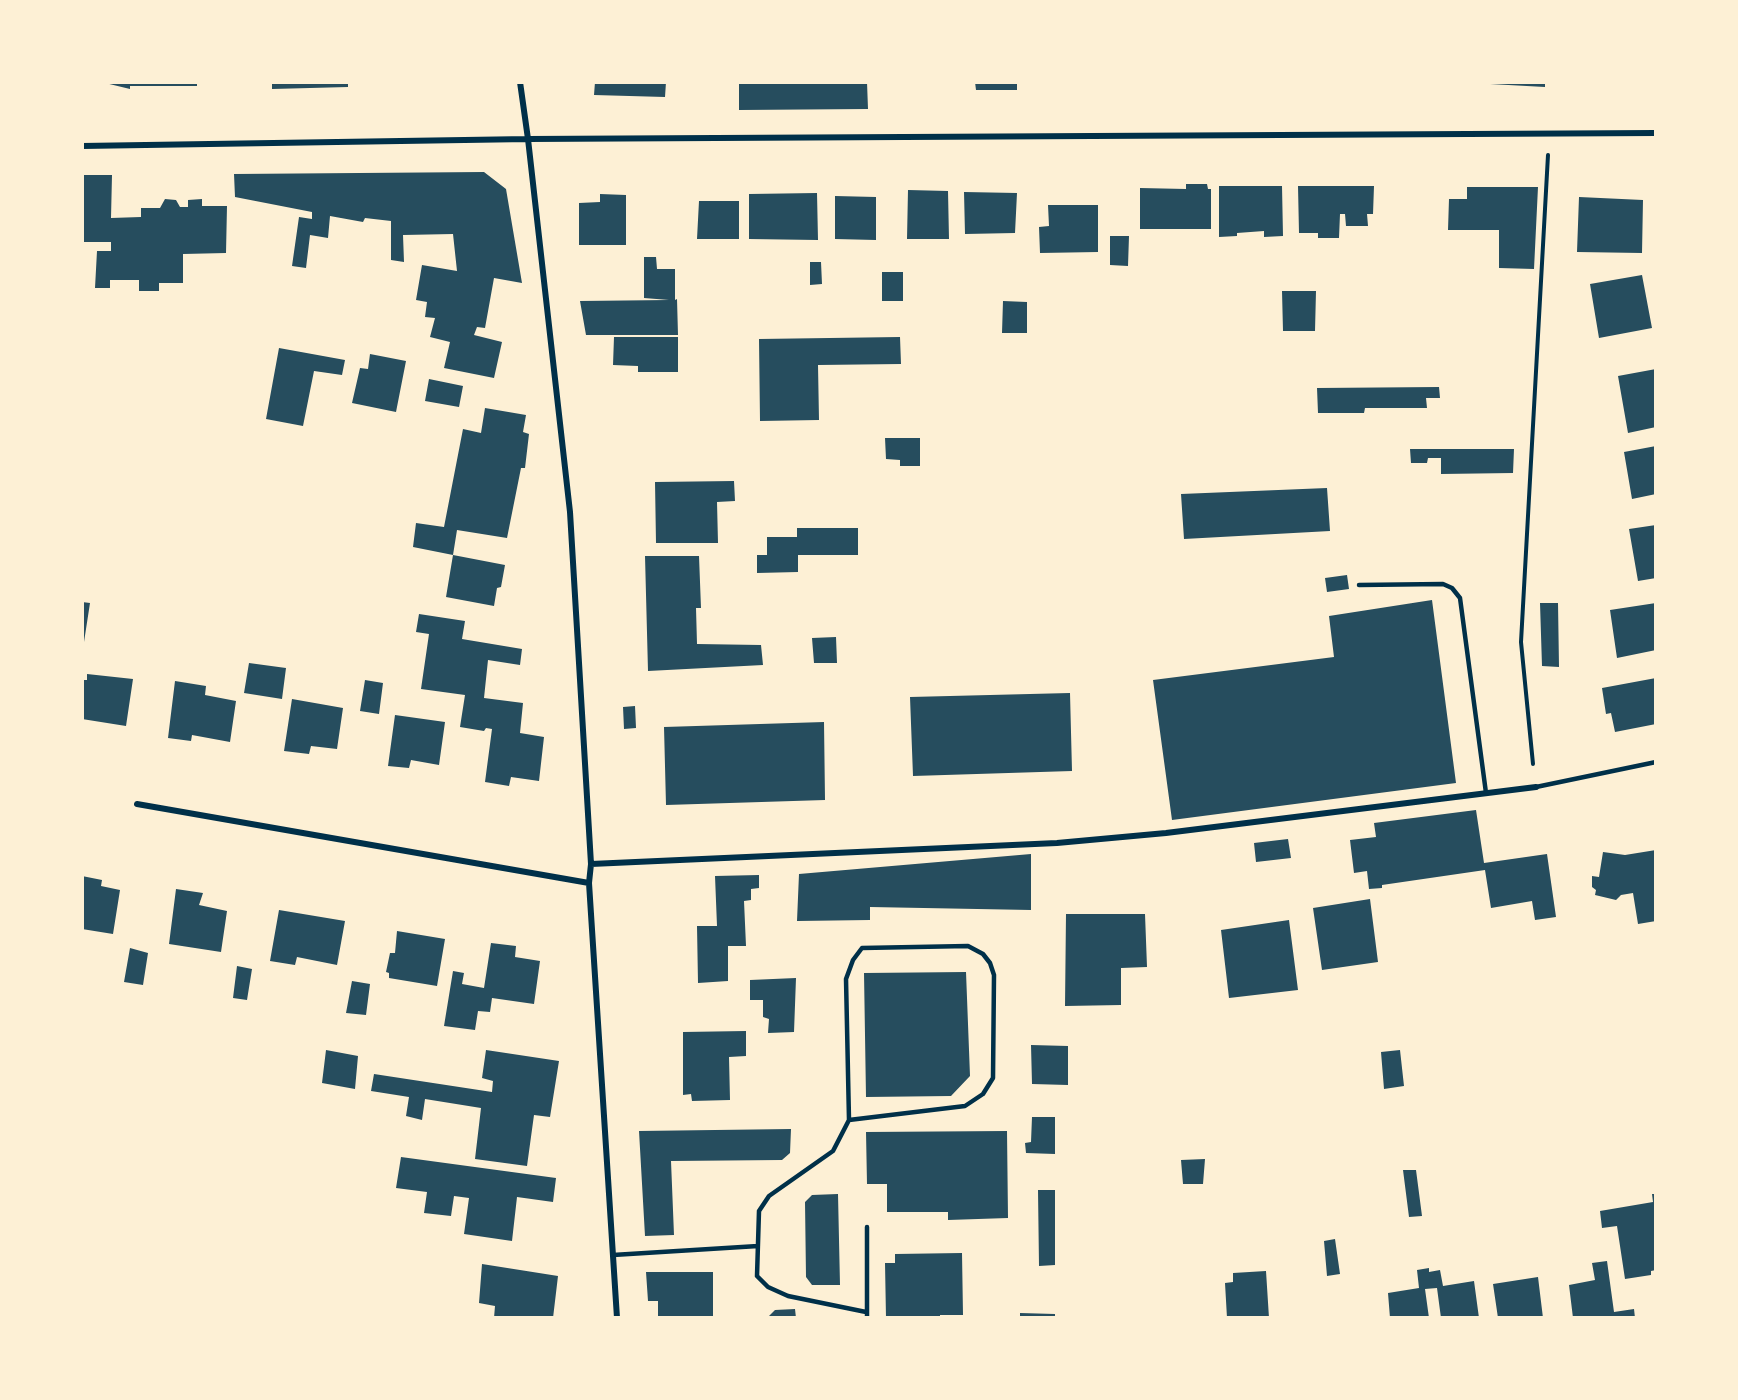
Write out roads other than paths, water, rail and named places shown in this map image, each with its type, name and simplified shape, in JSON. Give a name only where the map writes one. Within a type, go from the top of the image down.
[{"type":"street","points":[[520,82],[570,512],[591,864],[589,883],[617,1317]]},
{"type":"street","points":[[82,146],[528,139],[1656,133]]},
{"type":"street","points":[[591,864],[1057,843],[1178,831],[1536,786]]},
{"type":"street","points":[[137,804],[589,883]]},
{"type":"lane","points":[[1359,585],[1443,584],[1452,588],[1461,598],[1486,794]]},
{"type":"lane","points":[[1536,786],[1656,762]]},
{"type":"lane","points":[[849,1120],[965,1106],[983,1094],[993,1078],[994,975],[990,963],[983,954],[968,946],[862,948],[853,960],[846,979],[849,1120],[833,1151],[769,1196],[759,1211],[757,1276],[768,1287],[788,1296],[866,1315],[867,1227]]},
{"type":"lane","points":[[614,1256],[758,1246]]}]
